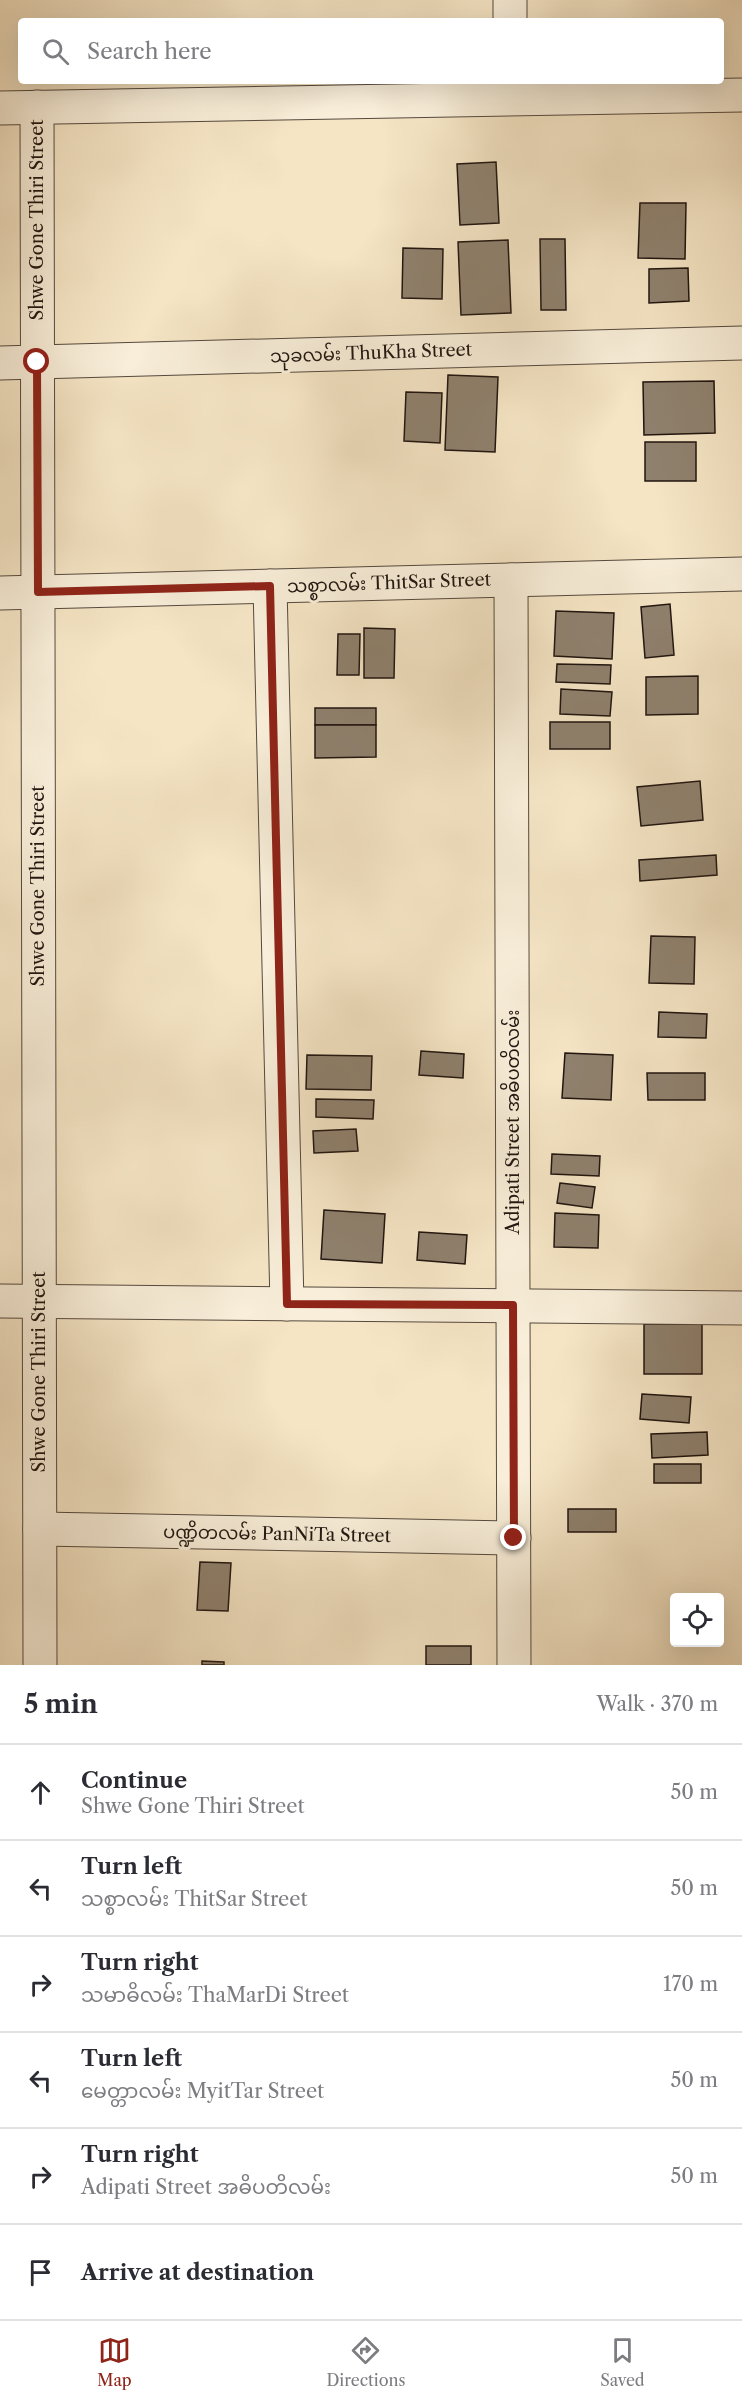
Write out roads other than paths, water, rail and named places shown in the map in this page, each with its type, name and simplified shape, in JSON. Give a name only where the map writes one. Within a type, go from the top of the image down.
[{"type":"street","points":[[510,0],[510,18]]},
{"type":"street","points":[[0,108],[510,89],[742,95]]},
{"type":"street","name":"Shwe Gone Thiri Street","points":[[37,107],[40,1665]]},
{"type":"street","name":"သုခလမ်း ThuKha Street","points":[[0,363],[742,343]]},
{"type":"street","name":"သစ္စာလမ်း ThitSar Street","points":[[0,593],[742,574]]},
{"type":"street","name":"Adipati Street အဓိပတိလမ်း","points":[[511,580],[514,1665]]},
{"type":"street","points":[[270,586],[287,1304]]},
{"type":"street","points":[[0,1301],[742,1308]]},
{"type":"street","name":"ပဏ္ဍိတလမ်း PanNiTa Street","points":[[40,1529],[514,1538]]}]
